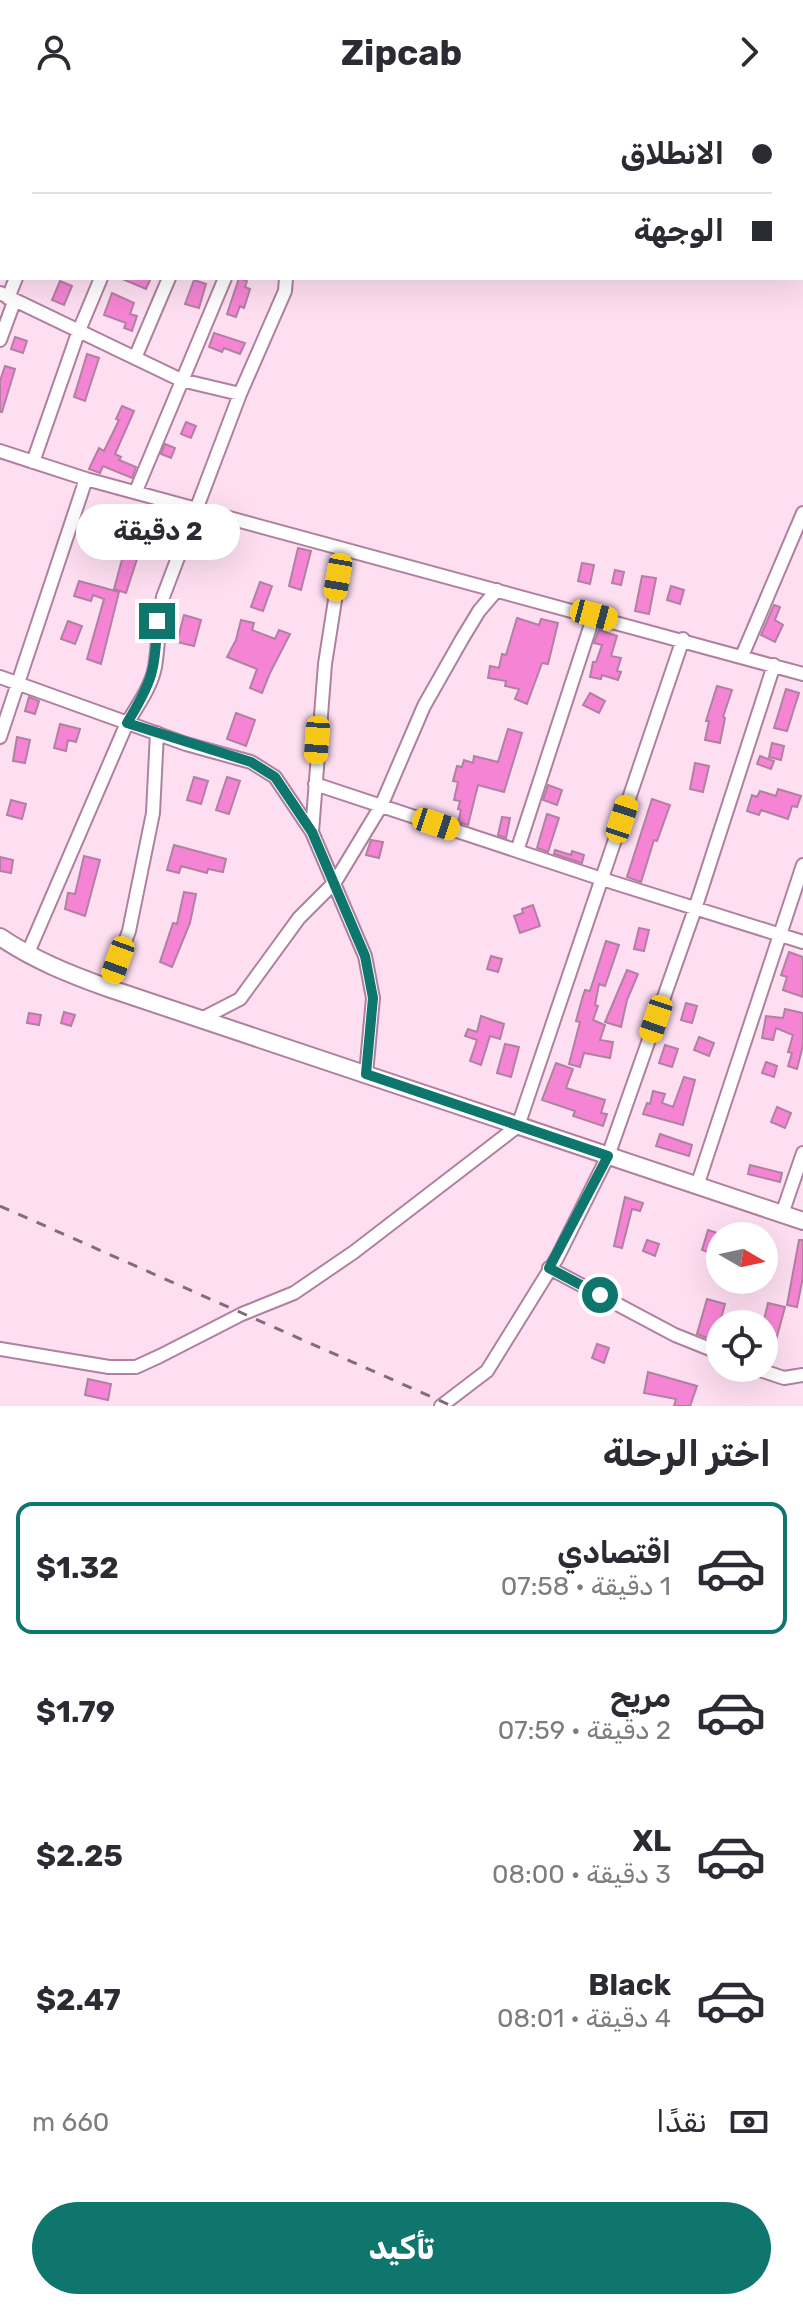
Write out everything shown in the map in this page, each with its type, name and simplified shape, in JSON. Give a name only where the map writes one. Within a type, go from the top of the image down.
[{"type":"main road","points":[[0,937],[56,969],[108,988],[803,1221]]},
{"type":"street","points":[[33,462],[78,333],[100,280]]},
{"type":"street","points":[[135,358],[168,280]]},
{"type":"street","points":[[136,491],[224,280]]},
{"type":"street","points":[[27,955],[127,723],[148,689],[155,667],[157,621],[163,597],[240,394],[285,291],[286,280]]},
{"type":"street","points":[[0,340],[7,298],[181,380],[240,394]]},
{"type":"street","points":[[0,451],[86,479],[803,674]]},
{"type":"street","points":[[0,737],[86,479]]},
{"type":"street","points":[[742,656],[800,529],[803,513]]},
{"type":"street","points":[[312,832],[325,664],[343,549]]},
{"type":"street","points":[[201,1019],[240,999],[299,918],[335,882],[381,806],[424,706],[479,611],[497,590]]},
{"type":"street","points":[[517,851],[594,615]]},
{"type":"street","points":[[0,1349],[109,1367],[136,1367],[242,1314],[294,1293],[354,1252],[518,1126],[683,639]]},
{"type":"street","points":[[441,1406],[487,1371],[549,1268],[608,1156],[695,909],[774,665]]},
{"type":"street","points":[[0,677],[127,723],[251,762],[275,777],[312,832],[365,956],[373,998],[366,1074]]},
{"type":"street","points":[[108,988],[129,931],[153,813],[157,733]]},
{"type":"street","points":[[315,784],[803,942]]},
{"type":"street","points":[[697,1186],[803,865]]},
{"type":"street","points":[[782,1214],[803,1153]]},
{"type":"street","points":[[549,1268],[675,1335],[706,1347]]},
{"type":"street","points":[[778,1376],[803,1375]]},
{"type":"building","points":[[125,280],[150,280],[146,289]]},
{"type":"building","points":[[194,280],[206,284],[199,308],[185,304]]},
{"type":"building","points":[[238,280],[247,281],[245,287],[250,289],[244,308],[240,306],[236,317],[227,314]]},
{"type":"building","points":[[60,281],[72,286],[64,305],[52,300]]},
{"type":"building","points":[[112,293],[134,303],[130,314],[137,316],[132,331],[124,328],[126,323],[104,315]]},
{"type":"building","points":[[214,333],[245,343],[240,354],[209,347]]},
{"type":"building","points":[[15,337],[27,341],[23,353],[11,349]]},
{"type":"building","points":[[87,354],[99,358],[85,401],[74,397]]},
{"type":"building","points":[[5,366],[15,369],[0,412],[0,381]]},
{"type":"building","points":[[122,406],[134,411],[115,454],[121,457],[119,460],[136,467],[132,478],[103,466],[100,473],[89,469],[99,448],[104,451],[119,420],[116,419]]},
{"type":"building","points":[[186,422],[196,426],[191,438],[181,434]]},
{"type":"building","points":[[165,444],[175,448],[171,458],[161,454]]},
{"type":"building","points":[[298,548],[311,551],[301,590],[289,586]]},
{"type":"building","points":[[124,552],[138,556],[126,593],[114,589]]},
{"type":"building","points":[[582,563],[594,565],[590,584],[578,581]]},
{"type":"building","points":[[615,570],[624,572],[621,585],[612,583]]},
{"type":"building","points":[[642,576],[656,578],[649,614],[635,611]]},
{"type":"building","points":[[79,581],[119,592],[101,664],[87,659],[104,599],[93,595],[91,601],[74,596]]},
{"type":"building","points":[[260,582],[272,586],[263,611],[251,607]]},
{"type":"building","points":[[671,586],[684,590],[680,604],[667,600]]},
{"type":"building","points":[[774,605],[780,607],[775,620],[783,625],[775,642],[761,635]]},
{"type":"building","points":[[184,615],[201,620],[194,646],[177,642]]},
{"type":"building","points":[[517,618],[539,625],[541,619],[558,623],[548,664],[542,663],[527,704],[515,699],[519,689],[505,686],[506,681],[488,678],[490,666],[499,668],[502,654],[506,655]]},
{"type":"building","points":[[241,620],[254,623],[252,630],[275,639],[279,630],[290,634],[262,693],[250,688],[257,669],[227,657],[236,640]]},
{"type":"building","points":[[68,621],[82,626],[75,644],[61,639]]},
{"type":"building","points":[[599,630],[617,636],[611,656],[621,658],[618,680],[602,675],[601,679],[590,677],[593,662],[596,662],[602,645],[594,643]]},
{"type":"building","points":[[717,686],[732,690],[723,717],[720,743],[705,740],[709,721],[706,721]]},
{"type":"building","points":[[786,689],[799,693],[787,731],[774,728]]},
{"type":"building","points":[[590,693],[605,701],[599,713],[583,705]]},
{"type":"building","points":[[29,697],[39,701],[35,714],[25,711]]},
{"type":"building","points":[[236,713],[255,720],[246,746],[227,739]]},
{"type":"building","points":[[60,724],[80,729],[76,742],[68,740],[66,751],[54,748]]},
{"type":"building","points":[[508,729],[522,733],[504,792],[478,785],[468,825],[458,822],[460,801],[454,800],[458,782],[453,781],[457,766],[462,767],[464,760],[473,763],[474,756],[498,762]]},
{"type":"building","points":[[17,737],[30,740],[25,763],[13,761]]},
{"type":"building","points":[[772,743],[784,746],[781,760],[769,757]]},
{"type":"building","points":[[760,756],[774,761],[771,769],[757,764]]},
{"type":"building","points":[[695,763],[709,766],[703,792],[690,789]]},
{"type":"building","points":[[194,777],[208,781],[201,804],[187,800]]},
{"type":"building","points":[[227,777],[240,781],[229,814],[216,810]]},
{"type":"building","points":[[548,785],[562,790],[557,805],[543,800]]},
{"type":"building","points":[[778,789],[801,796],[797,807],[792,806],[788,819],[761,810],[759,815],[747,811],[752,795],[757,797],[760,791],[776,796]]},
{"type":"building","points":[[652,799],[670,805],[657,841],[654,840],[641,882],[627,877]]},
{"type":"building","points":[[11,800],[26,804],[22,819],[7,815]]},
{"type":"building","points":[[547,814],[559,818],[548,852],[537,848]]},
{"type":"building","points":[[502,817],[510,818],[506,838],[498,835]]},
{"type":"building","points":[[371,840],[383,842],[379,858],[366,855]]},
{"type":"building","points":[[174,845],[226,859],[223,872],[208,869],[207,873],[181,866],[179,873],[167,870]]},
{"type":"building","points":[[555,850],[584,855],[582,863],[554,854]]},
{"type":"building","points":[[84,856],[100,860],[85,916],[65,909],[68,893],[75,894]]},
{"type":"building","points":[[0,857],[13,860],[11,873],[0,871]]},
{"type":"building","points":[[184,892],[196,894],[190,923],[172,967],[160,962],[173,923],[177,924]]},
{"type":"building","points":[[533,905],[540,926],[520,933],[514,916]]},
{"type":"building","points":[[639,928],[649,930],[644,951],[634,949]]},
{"type":"building","points":[[606,941],[619,945],[605,986],[599,984],[595,1005],[598,1006],[593,1020],[605,1025],[600,1040],[613,1042],[610,1058],[584,1053],[580,1067],[569,1064],[580,1022],[576,1021],[585,990],[590,991]]},
{"type":"building","points":[[789,952],[803,957],[803,997],[783,990],[787,977],[781,975]]},
{"type":"building","points":[[491,956],[502,959],[498,972],[487,969]]},
{"type":"building","points":[[627,970],[638,974],[627,1000],[621,1027],[605,1022]]},
{"type":"building","points":[[686,1003],[697,1006],[692,1023],[681,1020]]},
{"type":"building","points":[[785,1009],[803,1013],[803,1045],[797,1069],[788,1066],[793,1035],[776,1028],[773,1040],[762,1038],[766,1016],[783,1018]]},
{"type":"building","points":[[64,1012],[75,1015],[71,1026],[61,1023]]},
{"type":"building","points":[[29,1013],[41,1015],[39,1025],[27,1023]]},
{"type":"building","points":[[481,1016],[504,1024],[500,1039],[490,1036],[481,1065],[470,1061],[477,1040],[465,1036],[468,1029],[477,1032]]},
{"type":"building","points":[[699,1037],[714,1043],[709,1056],[694,1050]]},
{"type":"building","points":[[505,1044],[519,1047],[511,1077],[497,1073]]},
{"type":"building","points":[[665,1045],[678,1049],[672,1067],[659,1063]]},
{"type":"building","points":[[766,1062],[777,1066],[774,1077],[762,1073]]},
{"type":"building","points":[[556,1063],[573,1069],[566,1088],[605,1100],[601,1113],[607,1114],[603,1126],[573,1116],[575,1111],[542,1100]]},
{"type":"building","points":[[684,1077],[695,1080],[683,1125],[643,1114],[647,1103],[650,1104],[653,1091],[665,1094],[662,1103],[673,1107]]},
{"type":"building","points":[[777,1107],[791,1113],[785,1128],[771,1122]]},
{"type":"building","points":[[660,1134],[692,1145],[689,1156],[656,1146]]},
{"type":"building","points":[[750,1165],[782,1173],[780,1182],[748,1174]]},
{"type":"building","points":[[625,1197],[643,1203],[640,1211],[632,1209],[622,1248],[614,1246]]},
{"type":"building","points":[[647,1240],[659,1244],[655,1256],[643,1251]]},
{"type":"building","points":[[799,1240],[803,1240],[803,1277],[797,1307],[787,1305]]},
{"type":"building","points":[[707,1299],[725,1304],[723,1310],[706,1310],[706,1338],[697,1334]]},
{"type":"building","points":[[768,1303],[785,1307],[778,1333],[778,1310],[766,1310]]},
{"type":"building","points":[[597,1344],[609,1348],[604,1363],[592,1358]]},
{"type":"building","points":[[648,1372],[697,1386],[690,1406],[674,1406],[676,1399],[644,1393]]},
{"type":"building","points":[[88,1379],[111,1384],[108,1400],[85,1395]]},
{"type":"railway","points":[[0,1206],[452,1406]]},
{"type":"route","points":[[157,621],[155,667],[148,689],[127,723],[251,762],[275,777],[312,832],[365,956],[373,998],[366,1074],[608,1156],[557,1258],[549,1268],[600,1295]]}]
